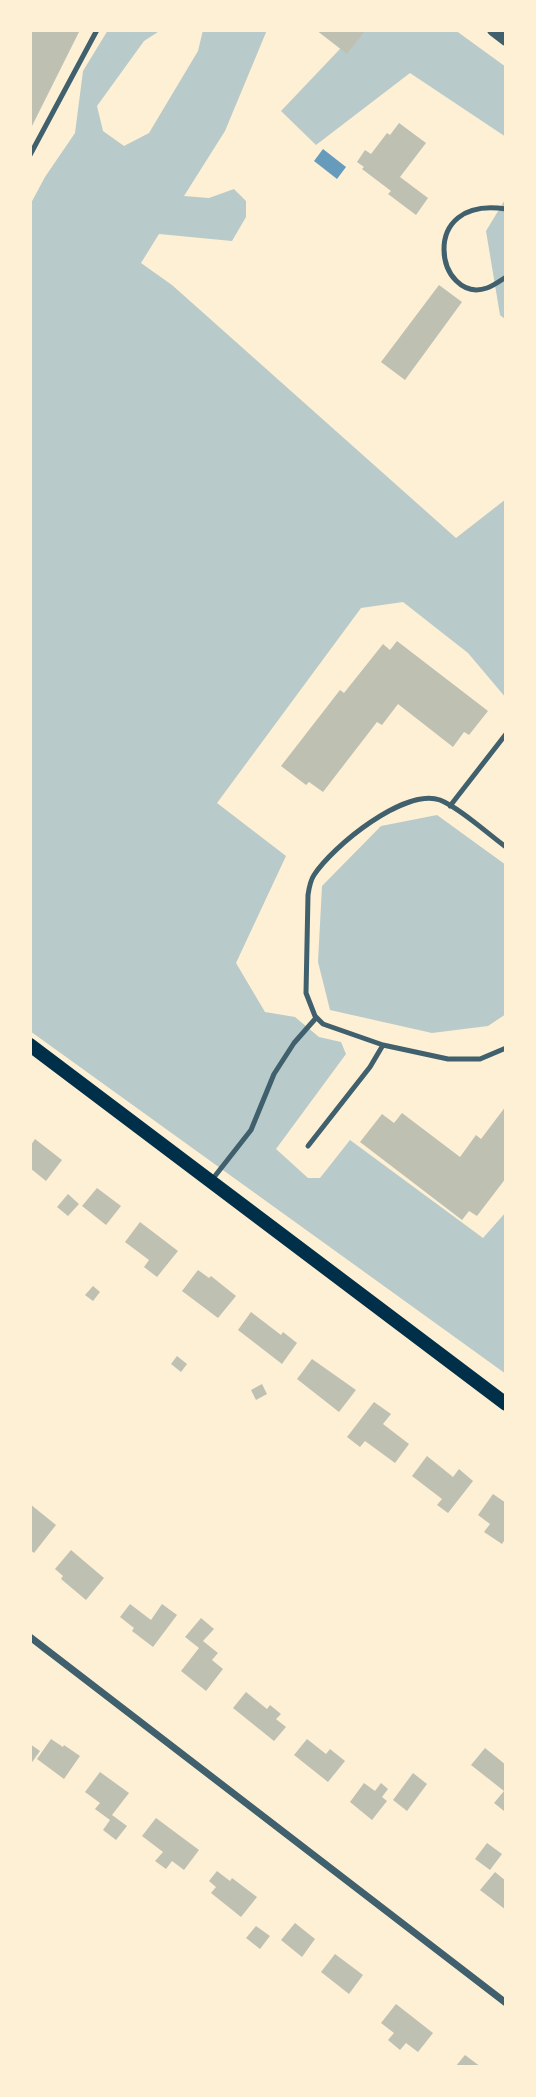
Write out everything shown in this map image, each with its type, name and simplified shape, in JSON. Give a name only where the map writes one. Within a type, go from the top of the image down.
[{"type":"main road","points":[[30,1045],[506,1404]]},
{"type":"street","points":[[493,30],[506,40]]},
{"type":"street","points":[[30,1637],[506,2003]]},
{"type":"lane","points":[[30,155],[97,30]]},
{"type":"lane","points":[[506,209],[491,207],[468,210],[451,223],[444,241],[446,264],[454,281],[469,289],[486,289],[506,277]]},
{"type":"lane","points":[[450,806],[506,734]]},
{"type":"lane","points":[[506,847],[450,806],[440,800],[428,798],[396,807],[360,829],[315,873],[310,883],[306,993],[316,1018],[323,1024],[383,1045],[448,1059],[472,1060],[506,1048]]},
{"type":"lane","points":[[210,1182],[251,1129],[274,1074],[294,1043],[316,1018]]},
{"type":"lane","points":[[308,1146],[370,1067],[383,1045]]},
{"type":"shaded area","points":[[108,30],[161,30],[144,41],[97,106],[103,131],[124,146],[149,133],[198,51],[203,30],[267,30],[225,131],[184,196],[209,198],[234,189],[246,201],[246,217],[232,241],[159,234],[141,263],[172,285],[456,538],[506,499],[506,698],[468,653],[403,602],[361,608],[217,803],[286,856],[236,963],[265,1012],[295,1017],[319,1037],[341,1042],[346,1054],[276,1149],[308,1178],[320,1178],[350,1140],[483,1238],[506,1212],[506,1374],[30,1031],[30,205],[45,177],[75,133],[83,71]]},
{"type":"shaded area","points":[[358,30],[455,30],[506,67],[506,137],[410,73],[316,145],[281,111]]},
{"type":"shaded area","points":[[506,198],[506,320],[500,315],[486,231]]},
{"type":"shaded area","points":[[437,815],[506,865],[506,1014],[488,1026],[432,1033],[330,1010],[318,962],[322,886],[381,826]]},
{"type":"water","points":[[323,149],[346,167],[337,179],[314,161]]},
{"type":"building","points":[[30,30],[80,30],[30,130]]},
{"type":"building","points":[[316,30],[361,30],[364,32],[347,54]]},
{"type":"building","points":[[399,123],[426,143],[400,177],[428,198],[416,215],[388,194],[391,191],[357,162],[365,150],[371,154],[387,133],[390,135]]},
{"type":"building","points":[[439,285],[462,302],[405,380],[381,362]]},
{"type":"building","points":[[397,641],[488,711],[469,735],[464,732],[453,747],[398,704],[382,725],[377,722],[323,792],[309,782],[306,785],[281,766],[340,690],[344,693],[383,644],[390,650]]},
{"type":"building","points":[[506,1106],[506,1178],[477,1216],[469,1211],[462,1220],[360,1142],[382,1114],[394,1123],[402,1113],[460,1157],[476,1135],[481,1139]]},
{"type":"building","points":[[35,1139],[62,1160],[46,1181],[30,1168],[30,1144]]},
{"type":"building","points":[[97,1188],[121,1206],[106,1225],[82,1206]]},
{"type":"building","points":[[68,1194],[79,1204],[68,1216],[57,1207]]},
{"type":"building","points":[[140,1222],[178,1251],[157,1277],[144,1267],[149,1260],[125,1242]]},
{"type":"building","points":[[198,1270],[209,1278],[211,1276],[236,1296],[218,1318],[182,1291]]},
{"type":"building","points":[[93,1286],[100,1292],[93,1301],[85,1295]]},
{"type":"building","points":[[251,1312],[281,1335],[283,1332],[297,1343],[282,1364],[238,1330]]},
{"type":"building","points":[[177,1356],[187,1364],[181,1372],[171,1364]]},
{"type":"building","points":[[312,1359],[356,1390],[339,1412],[297,1379]]},
{"type":"building","points":[[262,1384],[267,1394],[256,1400],[251,1390]]},
{"type":"building","points":[[374,1402],[391,1414],[383,1424],[409,1444],[395,1463],[365,1441],[360,1447],[347,1437]]},
{"type":"building","points":[[427,1456],[453,1477],[459,1469],[473,1481],[448,1513],[437,1505],[442,1499],[412,1476]]},
{"type":"building","points":[[493,1494],[506,1503],[506,1538],[502,1544],[484,1532],[490,1524],[478,1515]]},
{"type":"building","points":[[30,1504],[56,1525],[34,1553],[30,1550]]},
{"type":"building","points":[[71,1550],[104,1578],[86,1600],[61,1579],[63,1576],[55,1569]]},
{"type":"building","points":[[130,1604],[151,1620],[162,1604],[177,1615],[153,1647],[132,1631],[134,1628],[120,1617]]},
{"type":"building","points":[[201,1618],[214,1629],[203,1641],[218,1653],[212,1660],[223,1669],[206,1691],[181,1671],[199,1648],[185,1637]]},
{"type":"building","points":[[246,1692],[267,1709],[270,1705],[281,1714],[276,1719],[286,1727],[274,1741],[233,1708]]},
{"type":"building","points":[[51,1739],[80,1756],[64,1779],[37,1759]]},
{"type":"building","points":[[307,1739],[326,1754],[330,1749],[345,1761],[328,1782],[294,1755]]},
{"type":"building","points":[[30,1744],[40,1751],[30,1765]]},
{"type":"building","points":[[485,1748],[506,1765],[504,1811],[494,1803],[504,1791],[471,1765]]},
{"type":"building","points":[[100,1772],[129,1793],[112,1815],[127,1826],[116,1840],[103,1830],[110,1820],[95,1809],[100,1803],[85,1792]]},
{"type":"building","points":[[413,1773],[427,1784],[407,1811],[393,1800]]},
{"type":"building","points":[[364,1783],[375,1791],[381,1783],[388,1789],[382,1797],[387,1801],[372,1820],[350,1802]]},
{"type":"building","points":[[156,1818],[199,1850],[184,1870],[172,1861],[166,1869],[155,1861],[163,1852],[142,1836]]},
{"type":"building","points":[[487,1843],[502,1854],[490,1870],[475,1859]]},
{"type":"building","points":[[217,1871],[230,1881],[232,1878],[257,1897],[241,1917],[211,1893],[216,1887],[209,1881]]},
{"type":"building","points":[[495,1872],[506,1881],[506,1910],[480,1890]]},
{"type":"building","points":[[295,1923],[315,1939],[302,1957],[281,1940]]},
{"type":"building","points":[[256,1926],[270,1936],[260,1949],[246,1938]]},
{"type":"building","points":[[335,1954],[363,1975],[349,1994],[321,1972]]},
{"type":"building","points":[[396,2004],[433,2033],[418,2052],[406,2043],[400,2050],[388,2040],[394,2033],[381,2023]]},
{"type":"building","points":[[465,2055],[481,2067],[455,2067]]}]
